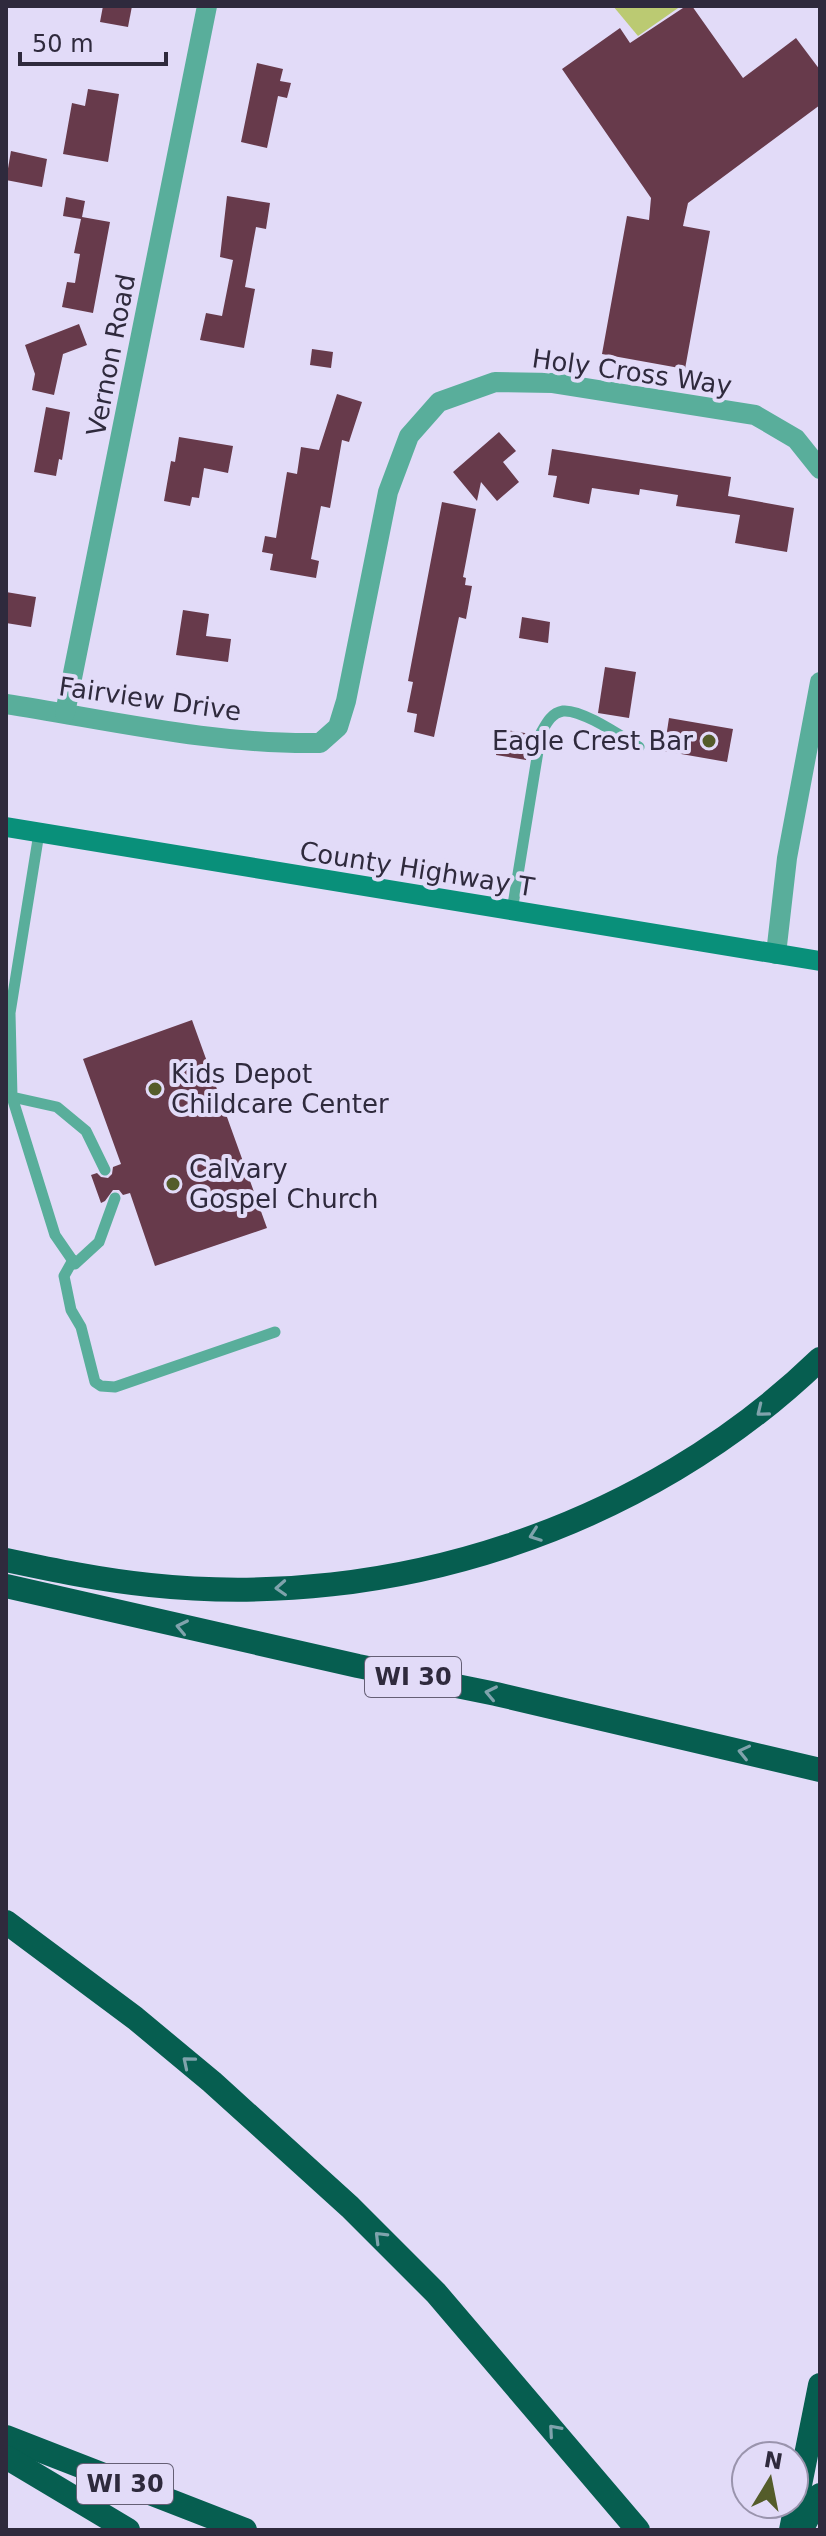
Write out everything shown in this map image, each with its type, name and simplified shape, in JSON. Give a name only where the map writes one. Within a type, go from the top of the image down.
[{"type":"highway","points":[[6,1560],[150,1585],[217,1588],[281,1588],[343,1583],[456,1562],[581,1518],[646,1487],[741,1428],[820,1359]]},
{"type":"highway","name":"WI 30","points":[[6,1586],[496,1694],[820,1770]]},
{"type":"highway","points":[[6,1922],[146,2027],[212,2082],[350,2207],[436,2293],[638,2530]]},
{"type":"highway","points":[[791,2530],[820,2385]]},
{"type":"highway","name":"WI 30","points":[[6,2437],[245,2530]]},
{"type":"highway","points":[[6,2457],[128,2530]]},
{"type":"highway","points":[[801,2530],[820,2495]]},
{"type":"main road","name":"County Highway T","points":[[6,827],[820,961]]},
{"type":"street","name":"Vernon Road","points":[[65,713],[207,6]]},
{"type":"street","name":"Holy Cross Way","points":[[286,744],[320,743],[338,727],[346,701],[388,492],[409,436],[439,402],[495,382],[553,383],[755,415],[796,439],[820,469]]},
{"type":"street","points":[[776,954],[787,858],[820,682]]},
{"type":"street","name":"Fairview Drive","points":[[6,704],[209,736],[286,744]]},
{"type":"lane","points":[[512,911],[541,733],[549,718],[562,711],[576,713],[639,747]]},
{"type":"lane","points":[[39,833],[10,1013],[12,1097],[55,1235],[75,1264],[99,1242],[115,1198]]},
{"type":"lane","points":[[12,1097],[57,1107],[86,1131],[105,1170]]},
{"type":"lane","points":[[73,1260],[64,1276],[71,1310],[81,1327],[95,1382],[101,1386],[115,1387],[275,1332]]},
{"type":"green space","points":[[613,6],[681,6],[638,36]]},
{"type":"building","points":[[103,6],[132,6],[128,27],[100,22]]},
{"type":"building","points":[[686,6],[692,6],[743,78],[796,38],[820,70],[820,105],[688,203],[683,226],[710,231],[685,369],[602,354],[627,216],[649,220],[651,198],[562,69],[620,28],[630,43]]},
{"type":"building","points":[[257,63],[283,69],[280,81],[291,83],[287,98],[278,96],[267,148],[241,142]]},
{"type":"building","points":[[88,89],[119,94],[108,162],[63,154],[72,103],[85,106]]},
{"type":"building","points":[[11,151],[47,159],[42,187],[6,180]]},
{"type":"building","points":[[227,196],[270,203],[266,229],[256,227],[245,287],[255,289],[244,348],[200,340],[206,313],[222,316],[233,260],[220,257]]},
{"type":"building","points":[[66,197],[85,201],[82,217],[110,222],[93,313],[62,307],[67,282],[75,283],[80,254],[74,253],[81,219],[63,216]]},
{"type":"building","points":[[79,324],[87,345],[63,354],[54,395],[32,390],[35,374],[25,345]]},
{"type":"building","points":[[312,349],[333,352],[331,368],[310,365]]},
{"type":"building","points":[[337,394],[362,402],[349,442],[342,440],[330,508],[321,506],[311,559],[319,561],[316,578],[270,570],[273,554],[262,552],[265,536],[276,538],[287,472],[297,474],[301,447],[319,450]]},
{"type":"building","points":[[46,407],[70,412],[62,460],[59,459],[56,476],[34,472]]},
{"type":"building","points":[[499,432],[516,451],[503,462],[519,482],[497,501],[481,482],[477,501],[453,472]]},
{"type":"building","points":[[179,437],[233,446],[228,473],[204,468],[199,498],[192,497],[190,506],[164,501]]},
{"type":"building","points":[[552,449],[731,477],[728,496],[794,508],[787,552],[735,543],[740,515],[676,506],[678,495],[640,489],[639,495],[592,488],[589,504],[553,497],[557,476],[548,475]]},
{"type":"building","points":[[442,502],[476,509],[463,577],[466,578],[465,585],[472,586],[466,619],[459,617],[434,737],[414,732],[417,714],[407,712],[413,682],[408,681]]},
{"type":"building","points":[[6,592],[36,597],[31,627],[6,623]]},
{"type":"building","points":[[183,610],[209,614],[206,636],[231,639],[228,662],[176,655]]},
{"type":"building","points":[[522,617],[550,622],[548,643],[519,638]]},
{"type":"building","points":[[605,667],[636,672],[629,718],[598,713]]},
{"type":"building","points":[[669,718],[733,729],[727,762],[664,751]]},
{"type":"building","points":[[500,729],[531,734],[526,760],[496,755]]},
{"type":"building","points":[[192,1020],[267,1228],[155,1266],[130,1193],[123,1195],[119,1190],[113,1190],[101,1203],[91,1175],[97,1173],[108,1178],[113,1167],[121,1164],[83,1059]]},
{"type":"place","name":"Eagle Crest Bar","points":[[709,741]]},
{"type":"place","name":"Kids Depot Childcare Center","points":[[155,1089]]},
{"type":"place","name":"Calvary Gospel Church","points":[[173,1184]]}]
